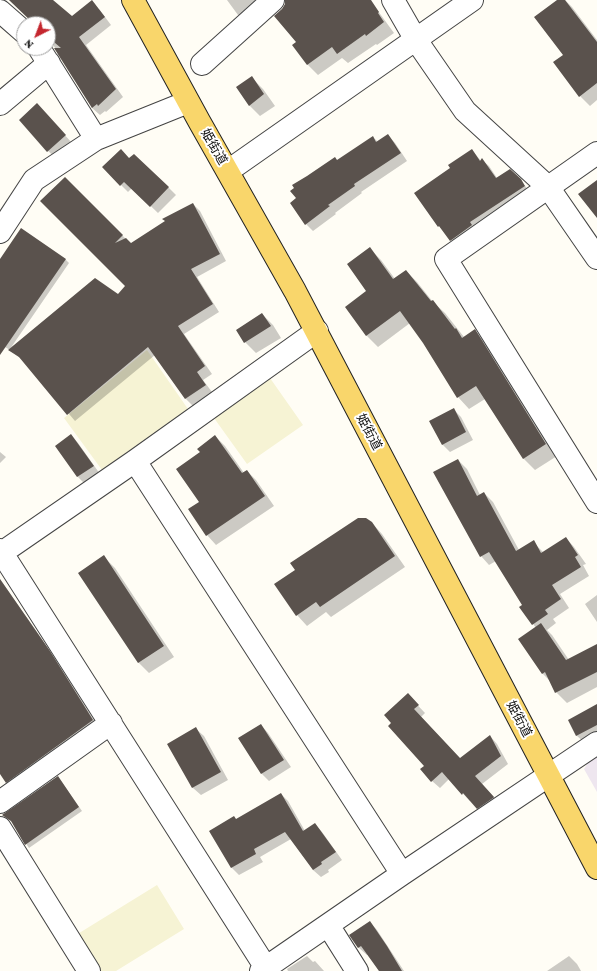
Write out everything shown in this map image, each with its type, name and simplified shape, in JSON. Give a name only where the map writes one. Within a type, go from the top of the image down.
[{"type":"main road","name":"姫街道","points":[[133,0],[188,102],[228,171],[316,331],[597,868]]},
{"type":"street","points":[[202,64],[273,0]]},
{"type":"street","points":[[392,0],[416,40],[465,111],[548,187],[597,258]]},
{"type":"street","points":[[228,171],[472,0]]},
{"type":"street","points":[[0,11],[16,25]]},
{"type":"street","points":[[0,104],[44,56],[96,139]]},
{"type":"street","points":[[0,232],[34,180],[96,139],[188,102]]},
{"type":"street","points":[[597,153],[446,259],[597,502]]},
{"type":"street","points":[[316,331],[135,461],[1,552],[265,970],[402,874],[597,743]]},
{"type":"street","points":[[135,461],[402,874]]},
{"type":"street","points":[[0,802],[111,724]]},
{"type":"street","points":[[0,828],[89,971]]},
{"type":"street","points":[[328,925],[357,971]]},
{"type":"shaded area","points":[[147,350],[188,409],[102,470],[64,418]]},
{"type":"shaded area","points":[[270,378],[303,425],[247,464],[214,418]]},
{"type":"shaded area","points":[[597,752],[597,792],[584,769],[593,755]]},
{"type":"shaded area","points":[[157,885],[184,929],[116,971],[98,971],[76,935]]},
{"type":"building","points":[[9,0],[53,0],[72,16],[92,0],[105,17],[79,37],[116,89],[98,106],[97,104],[92,108],[56,51],[56,48],[61,48],[56,44],[56,16],[26,16]]},
{"type":"building","points":[[285,0],[371,0],[384,22],[366,36],[365,34],[337,54],[332,47],[307,65],[292,45],[296,42],[274,16],[282,9],[285,4]]},
{"type":"building","points":[[557,0],[565,0],[597,42],[597,83],[579,97],[553,62],[563,55],[534,17]]},
{"type":"building","points":[[252,76],[264,94],[249,106],[236,87]]},
{"type":"building","points":[[37,103],[66,135],[47,152],[19,120]]},
{"type":"building","points":[[388,134],[401,153],[354,184],[355,186],[328,205],[330,206],[305,225],[290,203],[296,198],[290,191],[294,188],[292,185],[335,157],[337,160],[373,136],[376,142]]},
{"type":"building","points":[[121,149],[129,158],[134,154],[169,187],[150,207],[124,182],[120,186],[102,167]]},
{"type":"building","points":[[472,149],[480,161],[482,158],[496,178],[510,169],[521,179],[525,186],[470,222],[472,225],[450,241],[414,193],[450,168],[448,165]]},
{"type":"building","points":[[65,177],[123,235],[115,243],[126,238],[131,243],[165,221],[162,219],[193,203],[220,254],[191,269],[213,304],[178,326],[205,366],[197,372],[206,385],[185,399],[148,347],[67,415],[19,357],[8,350],[95,278],[118,294],[125,286],[40,201]]},
{"type":"building","points":[[597,180],[597,218],[578,194]]},
{"type":"building","points":[[21,228],[66,259],[0,355],[0,259]]},
{"type":"building","points":[[370,247],[393,279],[406,270],[431,301],[433,300],[455,329],[456,328],[462,338],[475,329],[546,444],[523,459],[476,386],[457,398],[423,343],[400,311],[366,336],[345,307],[366,291],[347,264]]},
{"type":"building","points":[[262,313],[271,326],[244,343],[236,330]]},
{"type":"building","points":[[454,408],[466,432],[442,445],[429,421]]},
{"type":"building","points":[[71,434],[94,466],[77,477],[55,446]]},
{"type":"building","points":[[215,435],[242,473],[247,470],[265,496],[206,536],[188,509],[199,502],[176,469],[200,452],[197,449]]},
{"type":"building","points":[[458,459],[477,496],[484,492],[516,551],[534,540],[541,553],[566,537],[578,555],[575,557],[581,567],[552,585],[561,599],[545,610],[548,614],[532,625],[519,607],[522,605],[489,552],[480,557],[433,472]]},
{"type":"building","points":[[358,518],[366,518],[372,522],[395,556],[320,607],[316,602],[296,616],[274,584],[295,570],[290,563]]},
{"type":"building","points":[[104,555],[164,646],[138,663],[78,573]]},
{"type":"building","points":[[0,579],[50,651],[93,720],[6,783],[0,774]]},
{"type":"building","points":[[541,623],[566,660],[597,644],[597,672],[555,693],[545,672],[542,674],[518,639]]},
{"type":"building","points":[[408,693],[419,705],[414,709],[460,758],[490,735],[501,756],[475,776],[494,797],[493,798],[477,809],[463,793],[462,795],[442,772],[431,782],[420,769],[424,766],[388,726],[391,723],[384,715]]},
{"type":"building","points":[[597,704],[597,725],[576,736],[568,720]]},
{"type":"building","points":[[261,724],[284,760],[261,774],[238,738]]},
{"type":"building","points":[[196,727],[221,772],[192,788],[167,744]]},
{"type":"building","points":[[58,776],[79,807],[25,845],[11,821],[2,815]]},
{"type":"building","points":[[281,793],[303,831],[315,823],[336,852],[321,862],[322,864],[313,870],[285,832],[254,849],[256,854],[231,868],[209,831],[234,816],[236,819]]},
{"type":"building","points":[[370,921],[402,971],[379,971],[361,946],[358,948],[349,935]]}]
